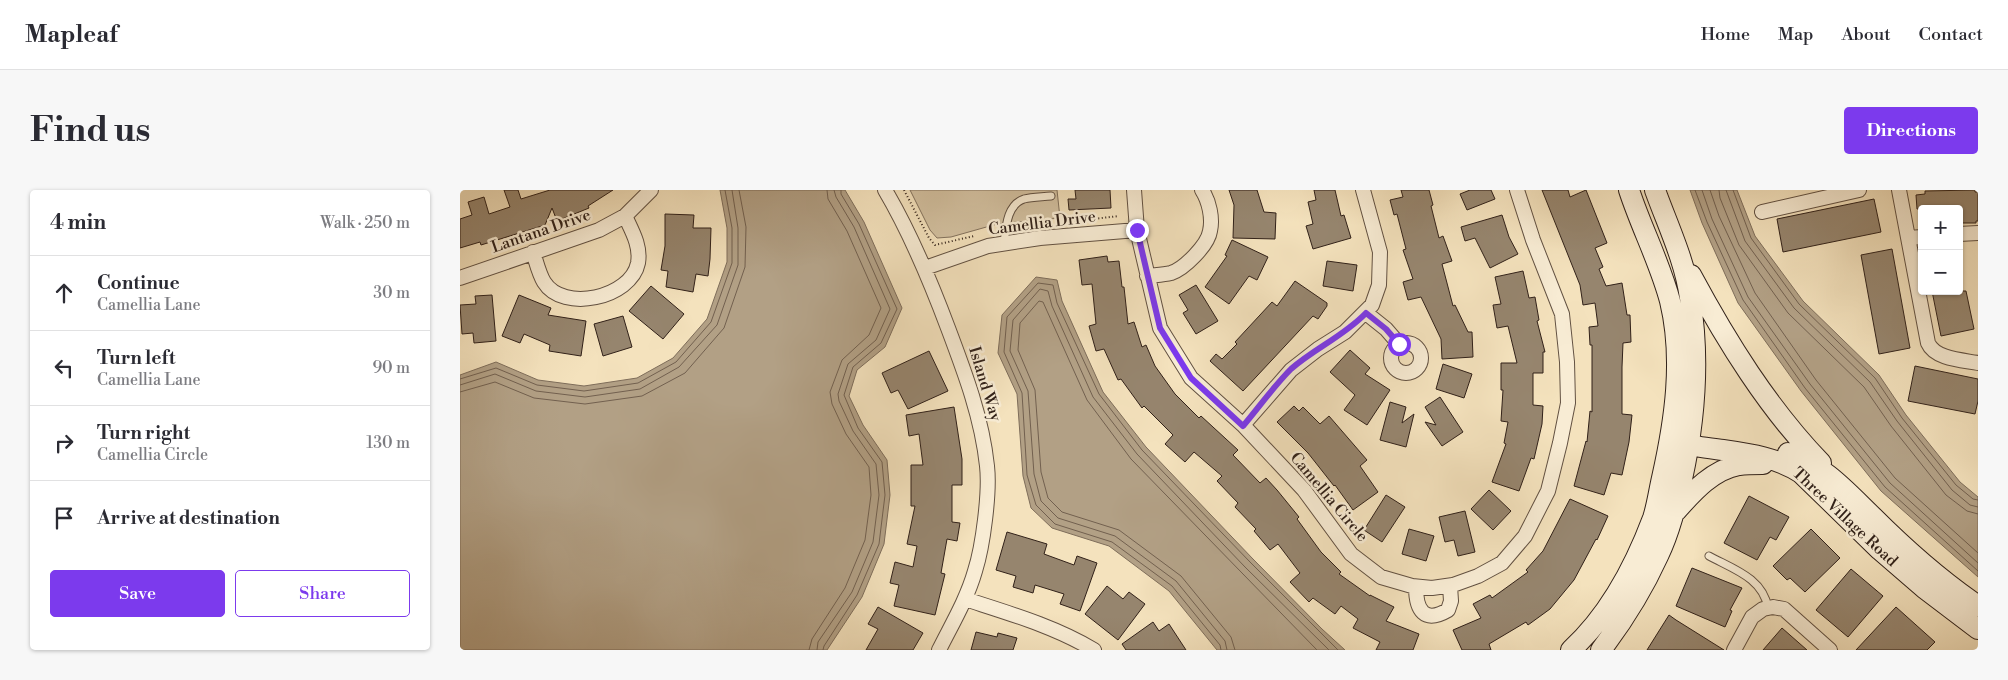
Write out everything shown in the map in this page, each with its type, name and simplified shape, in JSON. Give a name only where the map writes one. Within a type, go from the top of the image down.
[{"type":"street","name":"Lantana Drive","points":[[460,278],[598,230],[625,216],[651,190]]},
{"type":"street","name":"Island Way","points":[[886,190],[925,268],[959,356],[979,416],[987,468],[984,526],[976,570],[965,599],[939,650]]},
{"type":"street","name":"Camellia Circle","points":[[1134,190],[1137,230],[1160,328],[1191,378],[1243,426],[1304,490],[1351,554],[1381,577],[1416,587],[1432,588],[1450,586],[1478,576],[1502,563],[1525,536],[1548,491],[1568,403],[1567,362],[1562,314],[1533,240],[1517,190]]},
{"type":"street","points":[[1147,276],[1172,272],[1189,262],[1210,233],[1211,216],[1207,198],[1202,190]]},
{"type":"street","points":[[1243,426],[1291,370],[1318,349],[1345,332],[1366,313],[1376,296],[1381,261],[1378,242],[1363,190]]},
{"type":"street","points":[[1591,648],[1634,602],[1659,555],[1674,512],[1683,438],[1676,393],[1677,354],[1670,301],[1629,190]]},
{"type":"street","points":[[1591,648],[1606,610],[1638,555],[1683,438],[1695,401],[1696,355],[1690,297],[1678,250],[1655,190]]},
{"type":"street","points":[[1762,212],[1841,192],[1859,190]]},
{"type":"street","points":[[1899,190],[1915,237],[1928,343],[1931,350],[1938,354],[1978,363]]},
{"type":"street","points":[[533,252],[544,282],[557,294],[578,300],[605,296],[627,282],[638,264],[637,242],[625,216]]},
{"type":"street","name":"Camellia Drive","points":[[925,268],[988,246],[1040,238],[1137,230]]},
{"type":"street","points":[[1963,234],[1978,233]]},
{"type":"street","points":[[1678,250],[1720,329],[1744,366],[1782,418],[1843,486]]},
{"type":"street","points":[[1366,313],[1386,329],[1399,344]]},
{"type":"street","name":"Three Village Road","points":[[1683,438],[1768,458],[1789,465],[1802,473],[1880,550],[1916,581],[1978,629]]},
{"type":"street","name":"Three Village Road","points":[[1683,438],[1772,446],[1820,468],[1843,486],[1910,552],[1959,593],[1978,606]]},
{"type":"street","points":[[1674,512],[1699,486],[1718,473],[1738,465],[1789,465]]},
{"type":"street","points":[[1416,587],[1421,611],[1428,616],[1439,616],[1448,610],[1451,601],[1450,586]]},
{"type":"street","points":[[965,599],[1028,620],[1078,641],[1094,650]]},
{"type":"street","points":[[1734,650],[1752,617],[1762,609],[1768,608],[1784,609],[1830,650]]},
{"type":"lane","points":[[1004,244],[1008,218],[1015,206],[1022,199],[1051,196]]},
{"type":"lane","points":[[1708,556],[1750,578],[1761,587],[1767,598],[1768,608]]},
{"type":"shaded area","points":[[910,190],[1057,190],[1060,218],[997,224],[951,237],[937,238],[930,230]]},
{"type":"water","points":[[720,190],[845,190],[864,222],[902,308],[885,347],[857,370],[849,396],[863,425],[887,460],[890,495],[884,544],[862,597],[827,650],[460,650],[460,375],[496,362],[538,380],[584,386],[637,378],[673,358],[707,319],[727,262],[727,228]]},
{"type":"water","points":[[1690,190],[1737,190],[1755,236],[1803,301],[1879,375],[1906,415],[1960,482],[1978,497],[1978,577],[1881,491],[1801,391],[1738,303],[1702,223]]},
{"type":"water","points":[[1036,277],[1057,280],[1062,301],[1103,392],[1146,447],[1253,559],[1345,650],[1217,650],[1169,591],[1109,546],[1052,528],[1031,508],[1023,476],[1017,394],[998,353],[1002,315]]},
{"type":"building","points":[[504,190],[518,190],[521,199],[550,190],[613,190],[588,206],[589,208],[557,221],[552,208],[545,225],[481,245],[480,242],[460,248],[460,219],[472,215],[468,202],[484,197],[489,214],[510,207]]},
{"type":"building","points":[[1075,190],[1110,190],[1111,208],[1069,210],[1068,199],[1076,199]]},
{"type":"building","points":[[1229,190],[1257,190],[1264,212],[1276,213],[1275,239],[1233,238],[1234,205]]},
{"type":"building","points":[[1314,190],[1335,190],[1341,216],[1344,215],[1351,238],[1313,249],[1306,226],[1313,224],[1308,202],[1316,200]]},
{"type":"building","points":[[1401,190],[1429,190],[1439,238],[1443,236],[1452,261],[1442,264],[1453,306],[1455,305],[1468,332],[1472,332],[1473,357],[1442,359],[1441,339],[1421,297],[1408,300],[1403,282],[1413,279],[1403,250],[1406,249],[1397,214],[1394,215],[1390,200],[1403,197]]},
{"type":"building","points":[[1470,190],[1491,190],[1495,199],[1467,210],[1460,194]]},
{"type":"building","points":[[1542,190],[1568,190],[1570,197],[1586,190],[1607,243],[1595,248],[1603,267],[1599,269],[1606,286],[1622,283],[1627,315],[1630,315],[1631,342],[1623,343],[1622,367],[1622,414],[1632,415],[1629,442],[1622,475],[1611,473],[1604,495],[1574,486],[1587,442],[1590,411],[1592,412],[1592,345],[1590,345],[1589,327],[1598,326],[1595,303],[1583,305],[1580,285]]},
{"type":"building","points":[[1975,190],[1975,192],[1978,192],[1978,221],[1976,223],[1963,223],[1963,205],[1918,205],[1917,209],[1916,195],[1925,194],[1925,191]]},
{"type":"building","points":[[1874,199],[1881,232],[1783,252],[1777,219]]},
{"type":"building","points":[[665,214],[694,215],[693,228],[711,228],[708,276],[696,274],[693,292],[666,287],[668,271],[661,270],[665,246]]},
{"type":"building","points":[[1502,215],[1509,237],[1518,254],[1490,268],[1475,238],[1465,241],[1461,227]]},
{"type":"building","points":[[1232,240],[1268,257],[1257,280],[1249,276],[1229,304],[1205,287],[1227,256],[1225,255]]},
{"type":"building","points":[[1892,249],[1910,348],[1879,354],[1861,255]]},
{"type":"building","points":[[1107,256],[1108,262],[1119,261],[1128,324],[1134,322],[1142,347],[1146,345],[1155,366],[1175,394],[1199,418],[1201,416],[1238,450],[1233,455],[1260,483],[1266,478],[1277,490],[1299,517],[1297,519],[1321,552],[1341,572],[1339,574],[1370,596],[1394,607],[1386,621],[1419,634],[1413,650],[1376,650],[1380,642],[1353,628],[1358,619],[1341,606],[1335,614],[1313,598],[1309,602],[1290,582],[1300,573],[1278,544],[1270,550],[1254,531],[1256,529],[1235,507],[1238,503],[1217,481],[1222,476],[1194,452],[1185,462],[1165,444],[1173,435],[1144,406],[1142,408],[1121,379],[1118,380],[1104,349],[1096,351],[1089,326],[1096,324],[1092,284],[1082,285],[1079,260]]},
{"type":"building","points":[[1327,261],[1357,265],[1353,291],[1323,286]]},
{"type":"building","points":[[1523,271],[1529,298],[1535,297],[1539,320],[1537,321],[1545,352],[1543,352],[1543,373],[1533,373],[1533,405],[1543,406],[1542,424],[1534,459],[1531,458],[1519,491],[1492,482],[1506,444],[1504,443],[1508,422],[1501,421],[1503,390],[1501,390],[1501,363],[1517,363],[1508,326],[1497,328],[1493,305],[1501,304],[1495,277]]},
{"type":"building","points":[[1295,281],[1327,303],[1327,306],[1318,319],[1313,316],[1243,391],[1210,361],[1216,354],[1222,359],[1272,302],[1277,306]]},
{"type":"building","points":[[1196,285],[1218,321],[1196,334],[1183,313],[1188,310],[1179,295]]},
{"type":"building","points":[[651,286],[684,314],[663,339],[629,311]]},
{"type":"building","points":[[1963,291],[1966,291],[1974,329],[1941,336],[1933,295],[1963,295]]},
{"type":"building","points":[[492,295],[496,341],[474,343],[473,333],[462,334],[460,305],[476,304],[475,296]]},
{"type":"building","points":[[519,295],[551,308],[548,315],[586,321],[581,356],[549,351],[550,345],[524,334],[520,343],[502,336]]},
{"type":"building","points":[[623,316],[632,347],[603,356],[594,324]]},
{"type":"building","points":[[1350,350],[1370,368],[1365,374],[1390,390],[1367,425],[1344,410],[1355,395],[1330,372]]},
{"type":"building","points":[[929,351],[948,391],[908,409],[898,390],[891,393],[882,373]]},
{"type":"building","points":[[1443,364],[1472,374],[1464,398],[1436,389]]},
{"type":"building","points":[[1915,366],[1978,379],[1978,401],[1975,414],[1908,401]]},
{"type":"building","points":[[1440,397],[1463,432],[1442,446],[1425,422],[1436,425],[1425,407]]},
{"type":"building","points":[[1390,402],[1406,407],[1402,423],[1414,414],[1406,447],[1380,440]]},
{"type":"building","points":[[1294,406],[1299,411],[1303,407],[1320,424],[1329,416],[1367,460],[1360,466],[1378,492],[1353,510],[1308,453],[1277,422]]},
{"type":"building","points":[[954,407],[962,459],[962,485],[952,485],[952,522],[960,523],[957,541],[947,539],[941,573],[945,574],[935,615],[894,606],[899,585],[890,583],[895,562],[913,567],[917,546],[907,544],[915,506],[911,506],[911,465],[923,465],[919,434],[909,436],[906,415]]},
{"type":"building","points":[[1489,490],[1511,511],[1493,530],[1471,509]]},
{"type":"building","points":[[1386,495],[1405,507],[1382,542],[1364,530]]},
{"type":"building","points":[[1749,496],[1789,517],[1776,540],[1770,537],[1757,560],[1724,543]]},
{"type":"building","points":[[1570,499],[1608,516],[1597,540],[1574,580],[1550,609],[1528,625],[1526,622],[1489,644],[1491,650],[1462,650],[1453,630],[1481,618],[1473,604],[1490,595],[1492,598],[1528,572],[1526,570],[1543,551]]},
{"type":"building","points":[[1465,511],[1475,552],[1458,556],[1454,540],[1445,542],[1439,517]]},
{"type":"building","points":[[1409,529],[1434,536],[1426,561],[1402,554]]},
{"type":"building","points":[[1811,529],[1840,558],[1805,592],[1790,578],[1787,580],[1773,566]]},
{"type":"building","points":[[1007,532],[1047,544],[1044,554],[1074,565],[1077,556],[1097,563],[1080,611],[1060,604],[1064,594],[1035,585],[1033,593],[1013,587],[1016,576],[996,570]]},
{"type":"building","points":[[1692,568],[1742,588],[1730,610],[1732,611],[1725,627],[1676,606]]},
{"type":"building","points":[[1851,569],[1883,596],[1848,637],[1816,610]]},
{"type":"building","points":[[1107,586],[1123,599],[1129,592],[1145,604],[1118,640],[1085,614]]},
{"type":"building","points":[[878,607],[923,633],[913,650],[866,650],[878,629],[868,624]]},
{"type":"building","points":[[1896,607],[1935,642],[1927,650],[1856,650]]},
{"type":"building","points":[[1669,615],[1676,620],[1724,650],[1647,650]]},
{"type":"building","points":[[1153,622],[1159,631],[1169,624],[1186,650],[1126,650],[1122,644]]},
{"type":"building","points":[[1782,628],[1807,650],[1763,650]]},
{"type":"building","points":[[976,632],[997,637],[998,633],[1017,638],[1013,650],[971,650]]},
{"type":"route","points":[[1137,230],[1160,328],[1191,378],[1243,426],[1291,370],[1318,349],[1345,332],[1366,313],[1386,329],[1399,344]]}]
